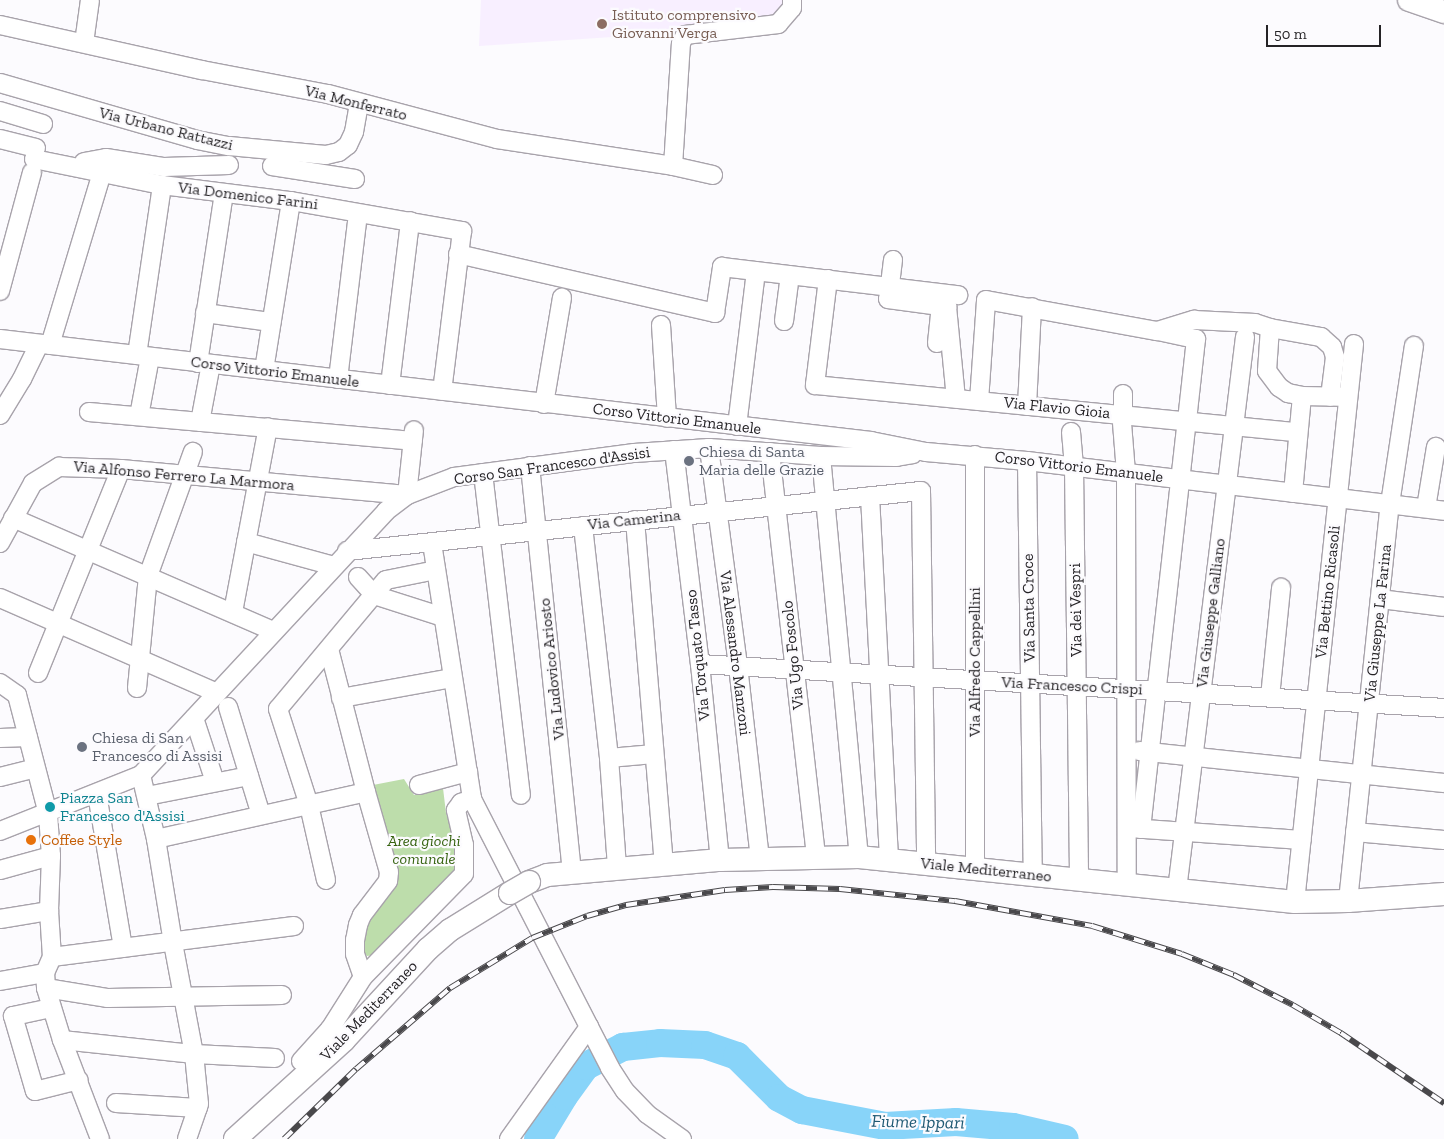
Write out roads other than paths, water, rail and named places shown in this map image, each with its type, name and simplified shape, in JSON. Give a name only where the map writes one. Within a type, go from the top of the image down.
[{"type":"main road","points":[[1409,0],[1444,12]]},
{"type":"main road","name":"Viale Mediterraneo","points":[[235,1139],[337,1034],[450,930],[529,882],[547,875],[720,860],[860,857],[1295,902],[1444,894]]},
{"type":"street","points":[[84,43],[90,0]]},
{"type":"street","points":[[673,166],[681,43],[685,35],[778,24],[792,8],[792,0]]},
{"type":"street","name":"Via Monferrato","points":[[0,24],[359,103],[497,139],[673,166],[713,175]]},
{"type":"street","name":"Via Urbano Rattazzi","points":[[0,83],[197,140],[229,146],[326,155],[339,152],[348,145],[354,132],[359,103]]},
{"type":"street","points":[[0,111],[43,124]]},
{"type":"street","name":"Via Domenico Farini","points":[[0,139],[34,160],[162,185],[291,201],[462,231],[458,254]]},
{"type":"street","points":[[84,162],[106,158],[164,167],[229,165]]},
{"type":"street","points":[[0,291],[34,160]]},
{"type":"street","points":[[272,166],[355,178]]},
{"type":"street","points":[[0,415],[44,344],[102,173]]},
{"type":"street","points":[[139,416],[143,356],[162,185]]},
{"type":"street","points":[[200,422],[205,363],[206,313],[224,193]]},
{"type":"street","points":[[264,370],[291,201]]},
{"type":"street","points":[[390,385],[410,221]]},
{"type":"street","points":[[338,379],[357,222]]},
{"type":"street","points":[[442,391],[458,254],[715,313],[722,267],[958,295]]},
{"type":"street","points":[[893,260],[888,299],[947,307],[956,399]]},
{"type":"street","points":[[737,426],[756,271]]},
{"type":"street","points":[[784,321],[790,275]]},
{"type":"street","name":"Via Flavio Gioia","points":[[828,279],[815,385],[1027,406],[1123,419],[1187,424],[1234,425],[1298,432]]},
{"type":"street","points":[[544,404],[562,298]]},
{"type":"street","points":[[979,401],[986,300],[1196,339],[1182,479],[1150,752],[1134,828],[1127,884]]},
{"type":"street","points":[[937,343],[941,306]]},
{"type":"street","points":[[1027,406],[1032,308]]},
{"type":"street","points":[[206,313],[272,322]]},
{"type":"street","points":[[1157,331],[1194,320],[1255,323],[1270,328],[1321,337],[1332,347],[1335,367],[1330,397]]},
{"type":"street","points":[[661,325],[667,418]]},
{"type":"street","points":[[1270,328],[1267,371],[1279,387],[1288,393],[1302,396],[1348,397]]},
{"type":"street","name":"Via Giuseppe Galliano","points":[[1177,890],[1244,337]]},
{"type":"street","name":"Corso Vittorio Emanuele","points":[[0,339],[871,441],[926,452],[1027,460],[1444,511]]},
{"type":"street","name":"Via Bettino Ricasoli","points":[[1295,902],[1354,344]]},
{"type":"street","name":"Via Giuseppe La Farina","points":[[1348,900],[1390,504],[1414,346]]},
{"type":"street","points":[[1241,369],[1267,371]]},
{"type":"street","points":[[1123,394],[1126,473],[1127,749],[1134,828]]},
{"type":"street","points":[[1293,493],[1302,396]]},
{"type":"street","points":[[90,412],[268,427],[413,435],[407,495]]},
{"type":"street","points":[[233,612],[268,427]]},
{"type":"street","name":"Via dei Vespri","points":[[1071,432],[1074,466],[1079,879]]},
{"type":"street","points":[[1426,508],[1436,447]]},
{"type":"street","name":"Corso San Francesco d'Assisi","points":[[0,832],[141,775],[194,718],[222,700],[273,631],[386,510],[407,495],[454,477],[530,466],[674,450],[709,448],[821,456],[896,457],[926,452]]},
{"type":"street","name":"Via Alessandro Manzoni","points":[[709,448],[738,666],[760,858]]},
{"type":"street","name":"Via Torquato Tasso","points":[[674,450],[700,664],[720,860]]},
{"type":"street","points":[[137,688],[148,576],[192,452]]},
{"type":"street","name":"Via Ugo Foscolo","points":[[770,452],[816,857]]},
{"type":"street","name":"Via Alfredo Cappellini","points":[[975,455],[975,869]]},
{"type":"street","points":[[821,456],[860,857]]},
{"type":"street","name":"Via Santa Croce","points":[[1027,460],[1033,875]]},
{"type":"street","name":"Via Alfonso Ferrero La Marmora","points":[[0,543],[32,483],[59,466],[121,469],[407,495]]},
{"type":"street","name":"Via Ludovico Ariosto","points":[[530,466],[572,873]]},
{"type":"street","points":[[38,673],[121,469]]},
{"type":"street","points":[[483,473],[521,795]]},
{"type":"street","name":"Via Camerina","points":[[347,551],[921,491],[923,677]]},
{"type":"street","points":[[870,496],[889,859]]},
{"type":"street","points":[[13,518],[273,631]]},
{"type":"street","points":[[635,520],[664,865]]},
{"type":"street","points":[[583,526],[609,758],[617,868]]},
{"type":"street","points":[[246,542],[334,566]]},
{"type":"street","points":[[432,543],[472,799],[610,1068],[625,1091],[647,1114],[682,1139]]},
{"type":"street","points":[[326,880],[309,805],[278,709],[386,580],[436,570]]},
{"type":"street","points":[[358,577],[374,595],[443,617]]},
{"type":"street","points":[[1270,698],[1281,588]]},
{"type":"street","points":[[0,598],[140,658],[222,700],[261,815]]},
{"type":"street","points":[[1380,599],[1444,607]]},
{"type":"street","points":[[329,649],[389,872],[388,880],[362,915],[354,940],[355,954],[363,976]]},
{"type":"street","name":"Via Francesco Crispi","points":[[700,664],[1444,708]]},
{"type":"street","points":[[923,677],[926,864]]},
{"type":"street","points":[[341,698],[452,678]]},
{"type":"street","points":[[0,682],[8,692],[28,737],[51,856],[49,910],[52,957],[46,981],[51,1008],[100,1139]]},
{"type":"street","points":[[194,718],[215,782]]},
{"type":"street","points":[[0,738],[28,737]]},
{"type":"street","points":[[1127,749],[1444,783]]},
{"type":"street","points":[[609,758],[654,754]]},
{"type":"street","points":[[0,777],[35,768]]},
{"type":"street","points":[[419,785],[468,772]]},
{"type":"street","points":[[141,775],[156,839],[194,1054],[198,1108],[187,1139]]},
{"type":"street","points":[[147,796],[248,776]]},
{"type":"street","points":[[156,839],[366,792]]},
{"type":"street","points":[[97,794],[123,948]]},
{"type":"street","points":[[301,1061],[337,1034],[363,976],[464,874],[464,845],[456,810],[461,803],[472,799]]},
{"type":"street","points":[[1134,828],[1302,840]]},
{"type":"street","points":[[1355,832],[1444,840]]},
{"type":"street","points":[[0,870],[51,856]]},
{"type":"street","points":[[0,919],[49,910]]},
{"type":"street","points":[[52,957],[294,926]]},
{"type":"street","points":[[0,981],[46,981],[108,998],[282,995]]},
{"type":"street","points":[[51,1008],[13,1016],[35,1091],[79,1080]]},
{"type":"street","points":[[509,1139],[593,1033]]},
{"type":"street","points":[[62,1040],[194,1054],[275,1058]]},
{"type":"street","points":[[116,1103],[198,1108]]},
{"type":"waterway","name":"Fiume Ippari","points":[[538,1139],[564,1096],[586,1066],[623,1047],[660,1043],[705,1045],[737,1056],[779,1098],[802,1110],[885,1126],[956,1122],[1013,1127],[1065,1139]]},
{"type":"railway","points":[[284,1139],[356,1069],[450,988],[532,938],[587,916],[626,905],[725,890],[773,887],[840,889],[955,901],[1092,926],[1182,954],[1234,975],[1293,1005],[1341,1033],[1444,1103]]},
{"type":"place","name":"Istituto comprensivo Giovanni Verga","points":[[602,24]]},
{"type":"place","name":"Chiesa di Santa Maria delle Grazie","points":[[689,461]]},
{"type":"place","name":"Chiesa di San Francesco di Assisi","points":[[82,747]]},
{"type":"place","name":"Piazza San Francesco d'Assisi","points":[[50,807]]},
{"type":"place","name":"Coffee Style","points":[[31,840]]},
{"type":"park label","name":"Area giochi comunale","points":[[424,850]]}]
